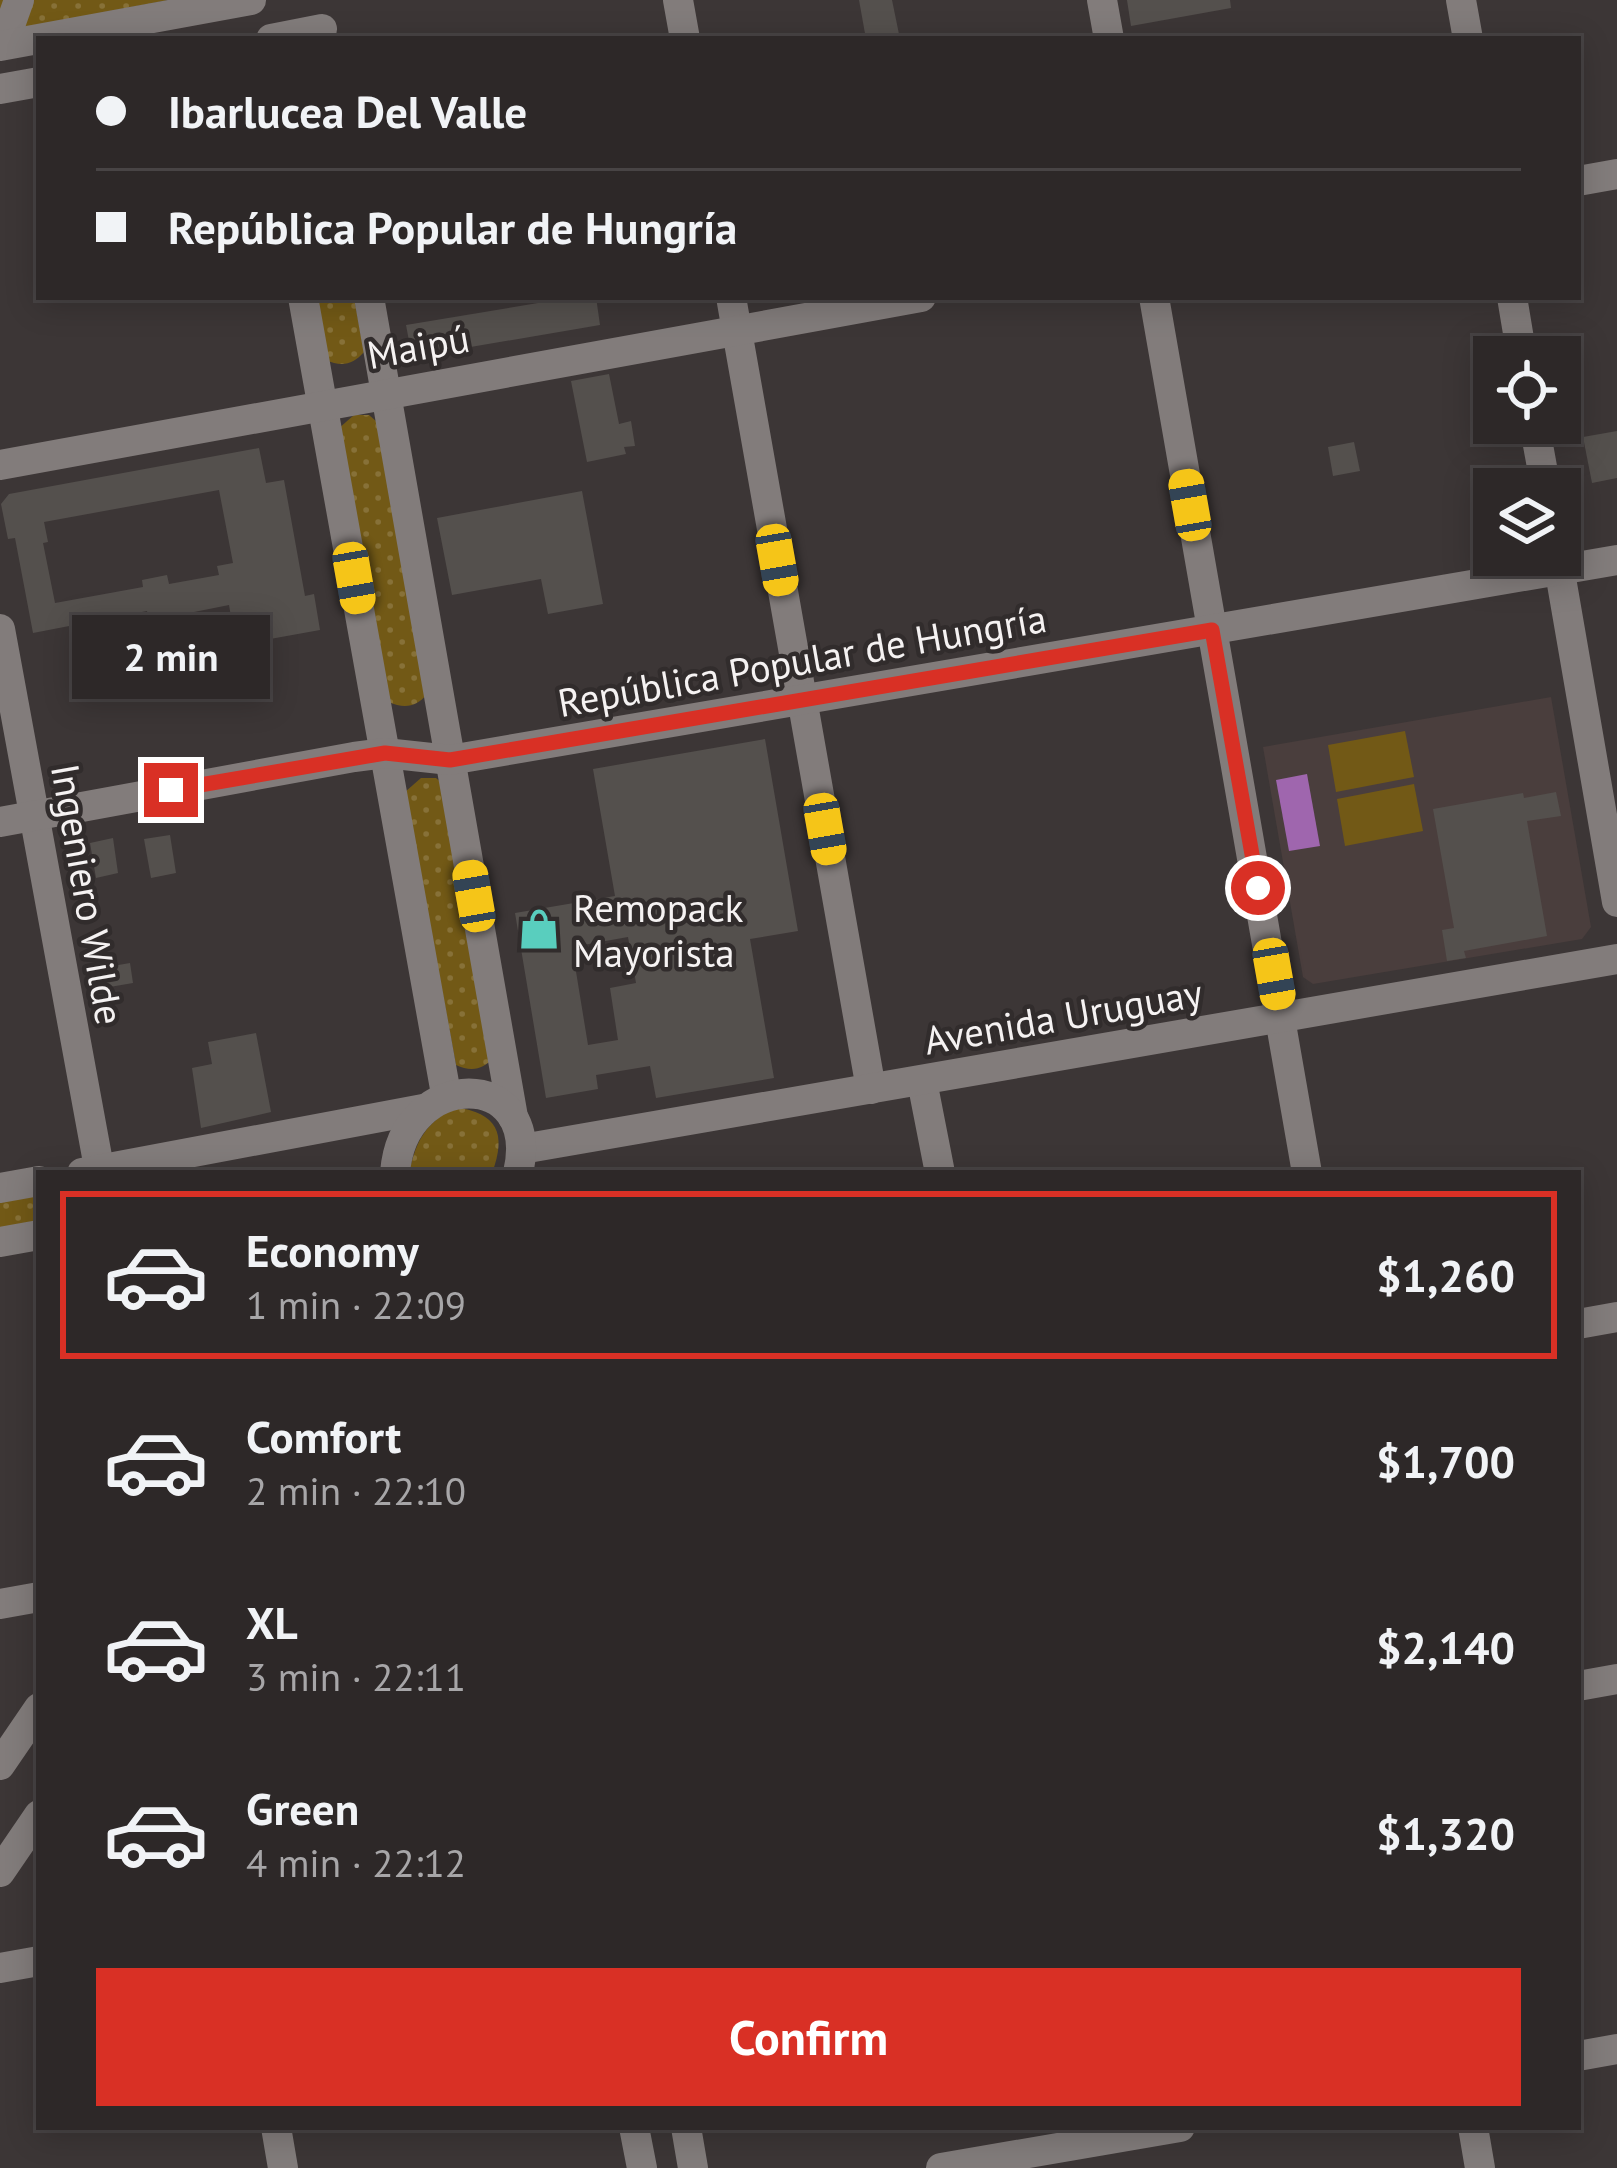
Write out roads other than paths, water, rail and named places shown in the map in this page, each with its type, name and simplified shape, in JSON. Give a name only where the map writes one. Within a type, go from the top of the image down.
[{"type":"street","points":[[2,45],[19,0]]},
{"type":"street","points":[[52,36],[250,0],[256,36]]},
{"type":"street","points":[[678,0],[684,36]]},
{"type":"street","points":[[1102,0],[1108,36]]},
{"type":"street","points":[[1461,0],[1467,36]]},
{"type":"street","points":[[280,36],[321,23]]},
{"type":"street","points":[[2,45],[36,39]]},
{"type":"street","points":[[0,89],[36,83]]},
{"type":"street","points":[[1581,180],[1617,174]]},
{"type":"street","points":[[304,300],[385,753],[435,1101],[402,1142],[390,1170]]},
{"type":"street","points":[[370,300],[519,1167]]},
{"type":"street","points":[[732,300],[871,1089]]},
{"type":"street","name":"Maipú","points":[[0,465],[904,300]]},
{"type":"street","points":[[1155,300],[1306,1170]]},
{"type":"street","points":[[1512,300],[1518,336]]},
{"type":"street","name":"República Popular de Hungría","points":[[1581,562],[1617,560]]},
{"type":"street","name":"República Popular de Hungría","points":[[0,822],[385,753],[450,760],[1212,630],[1492,576]]},
{"type":"street","points":[[1561,576],[1617,902]]},
{"type":"street","name":"Ingeniero Wilde","points":[[0,629],[94,1170]]},
{"type":"street","name":"Avenida Uruguay","points":[[519,1167],[871,1089],[1617,959]]},
{"type":"street","points":[[922,1081],[939,1170]]},
{"type":"street","points":[[104,1170],[435,1101],[464,1090],[486,1095],[513,1117]]},
{"type":"street","points":[[0,1188],[36,1182]]},
{"type":"street","points":[[0,1242],[36,1236]]},
{"type":"street","points":[[1581,1323],[1617,1317]]},
{"type":"street","points":[[0,1604],[36,1598]]},
{"type":"street","points":[[1581,1685],[1617,1679]]},
{"type":"street","points":[[0,1765],[36,1712]]},
{"type":"street","points":[[0,1871],[36,1818]]},
{"type":"street","points":[[0,1968],[36,1962]]},
{"type":"street","points":[[1581,2055],[1617,2049]]},
{"type":"street","points":[[277,2130],[283,2168]]},
{"type":"street","points":[[635,2130],[642,2168]]},
{"type":"street","points":[[687,2130],[693,2168]]},
{"type":"street","points":[[941,2168],[1112,2145],[1169,2130]]},
{"type":"street","points":[[1474,2130],[1480,2168]]},
{"type":"place","name":"Remopack Mayorista","points":[[539,929]]}]
